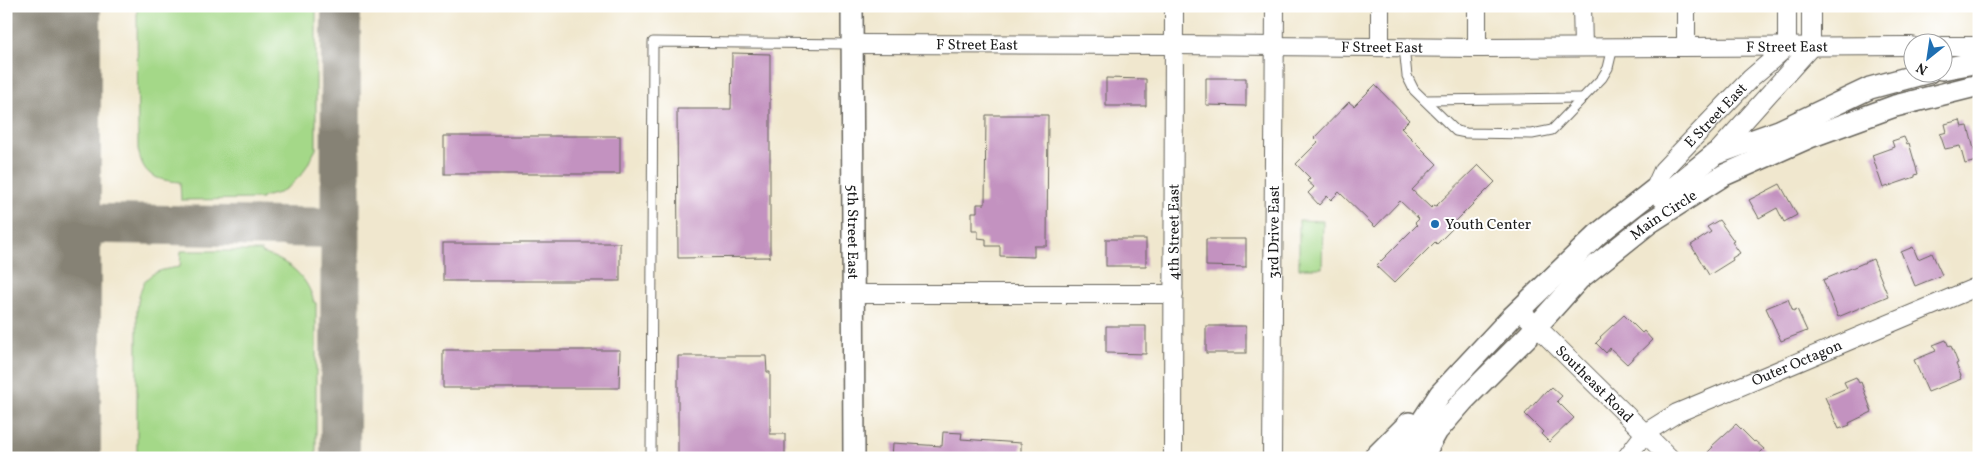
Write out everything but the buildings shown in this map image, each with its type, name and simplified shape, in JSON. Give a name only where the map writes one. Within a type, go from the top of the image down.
[{"type":"street","name":"5th Street East","points":[[852,6],[854,458]]},
{"type":"street","name":"4th Street East","points":[[1173,458],[1174,6]]},
{"type":"street","name":"3rd Drive East","points":[[1272,458],[1275,6]]},
{"type":"street","points":[[1380,6],[1380,47]]},
{"type":"street","points":[[1477,6],[1477,48]]},
{"type":"street","points":[[1582,6],[1583,47]]},
{"type":"street","points":[[1686,6],[1686,46]]},
{"type":"street","points":[[1787,6],[1787,47]]},
{"type":"street","points":[[1811,6],[1811,47]]},
{"type":"street","name":"F Street East","points":[[852,44],[1477,48],[1902,46]]},
{"type":"street","points":[[1952,46],[1979,46]]},
{"type":"street","name":"E Street East","points":[[1654,190],[1663,170],[1752,78],[1787,47]]},
{"type":"street","name":"E Street East","points":[[1715,154],[1811,47]]},
{"type":"street","points":[[1952,67],[1979,62]]},
{"type":"street","name":"Main Circle","points":[[1398,458],[1440,394],[1520,310],[1598,234],[1654,190],[1672,189],[1715,154],[1779,130],[1870,88],[1902,79]]},
{"type":"street","name":"Main Circle","points":[[1422,458],[1437,431],[1463,401],[1536,328],[1580,279],[1649,223],[1724,175],[1810,137],[1895,106],[1979,85]]},
{"type":"street","points":[[1654,190],[1670,210]]},
{"type":"street","name":"Outer Octagon","points":[[1626,458],[1645,433],[1677,413],[1979,286]]},
{"type":"street","points":[[852,294],[1174,294]]},
{"type":"street","name":"Southeast Road","points":[[1520,310],[1536,328],[1670,458]]},
{"type":"street","points":[[1374,458],[1440,394]]},
{"type":"street","points":[[1410,458],[1437,431]]},
{"type":"lane","points":[[651,458],[653,42],[852,44]]},
{"type":"lane","points":[[1404,47],[1407,76],[1414,90],[1456,131],[1466,133],[1532,134],[1552,130],[1602,78],[1608,68],[1613,47]]},
{"type":"lane","points":[[1424,100],[1583,98]]},
{"type":"green space","points":[[137,6],[316,6],[316,149],[303,173],[291,185],[279,193],[263,197],[262,199],[181,200],[180,182],[157,178],[147,171],[140,158],[138,149]]},
{"type":"green space","points":[[1299,220],[1323,221],[1322,268],[1299,268]]},
{"type":"green space","points":[[181,251],[262,251],[262,253],[280,260],[295,270],[307,284],[316,303],[316,458],[137,458],[137,310],[139,299],[144,283],[153,274],[180,267]]},
{"type":"taxiway","points":[[340,458],[341,6]]},
{"type":"taxiway","points":[[51,223],[340,228]]},
{"type":"runway","points":[[51,6],[51,458]]},
{"type":"place","name":"Youth Center","points":[[1435,224]]}]
